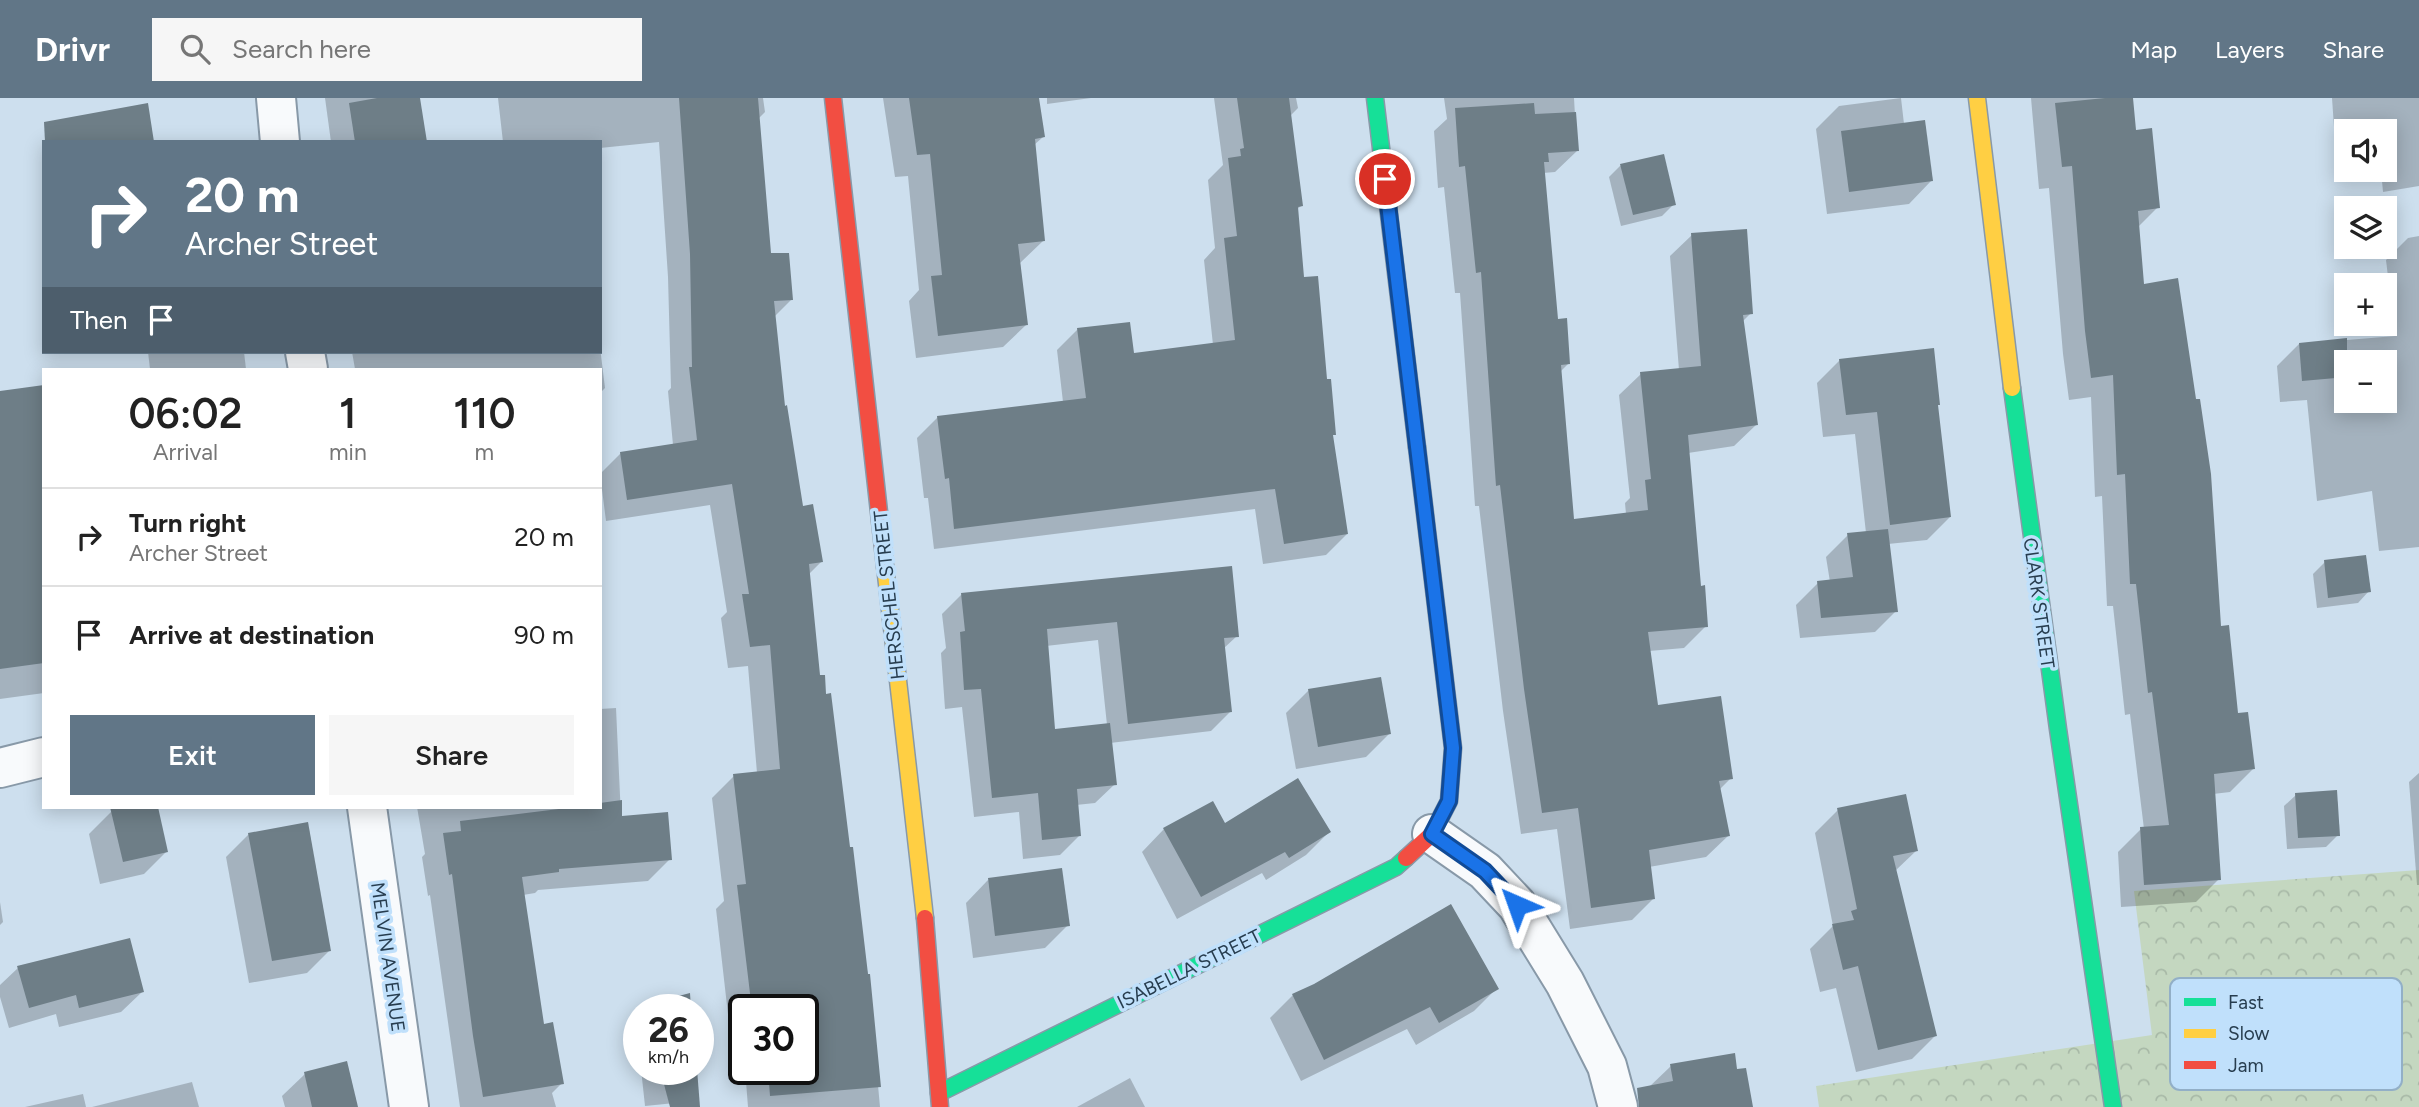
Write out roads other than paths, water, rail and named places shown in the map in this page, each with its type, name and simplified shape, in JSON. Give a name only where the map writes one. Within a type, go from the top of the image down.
[{"type":"street","points":[[276,98],[280,140]]},
{"type":"street","name":"HERSCHEL STREET","points":[[833,98],[927,937],[939,1100]]},
{"type":"street","points":[[1375,98],[1453,748],[1449,801],[1432,834],[1485,871],[1517,905],[1565,983],[1607,1066],[1618,1107]]},
{"type":"street","name":"CLARK STREET","points":[[1976,98],[2041,618],[2113,1107]]},
{"type":"street","points":[[0,768],[42,758]]},
{"type":"street","name":"MELVIN AVENUE","points":[[367,809],[409,1107]]},
{"type":"street","name":"ISABELLA STREET","points":[[939,1100],[1396,867],[1432,834]]}]
